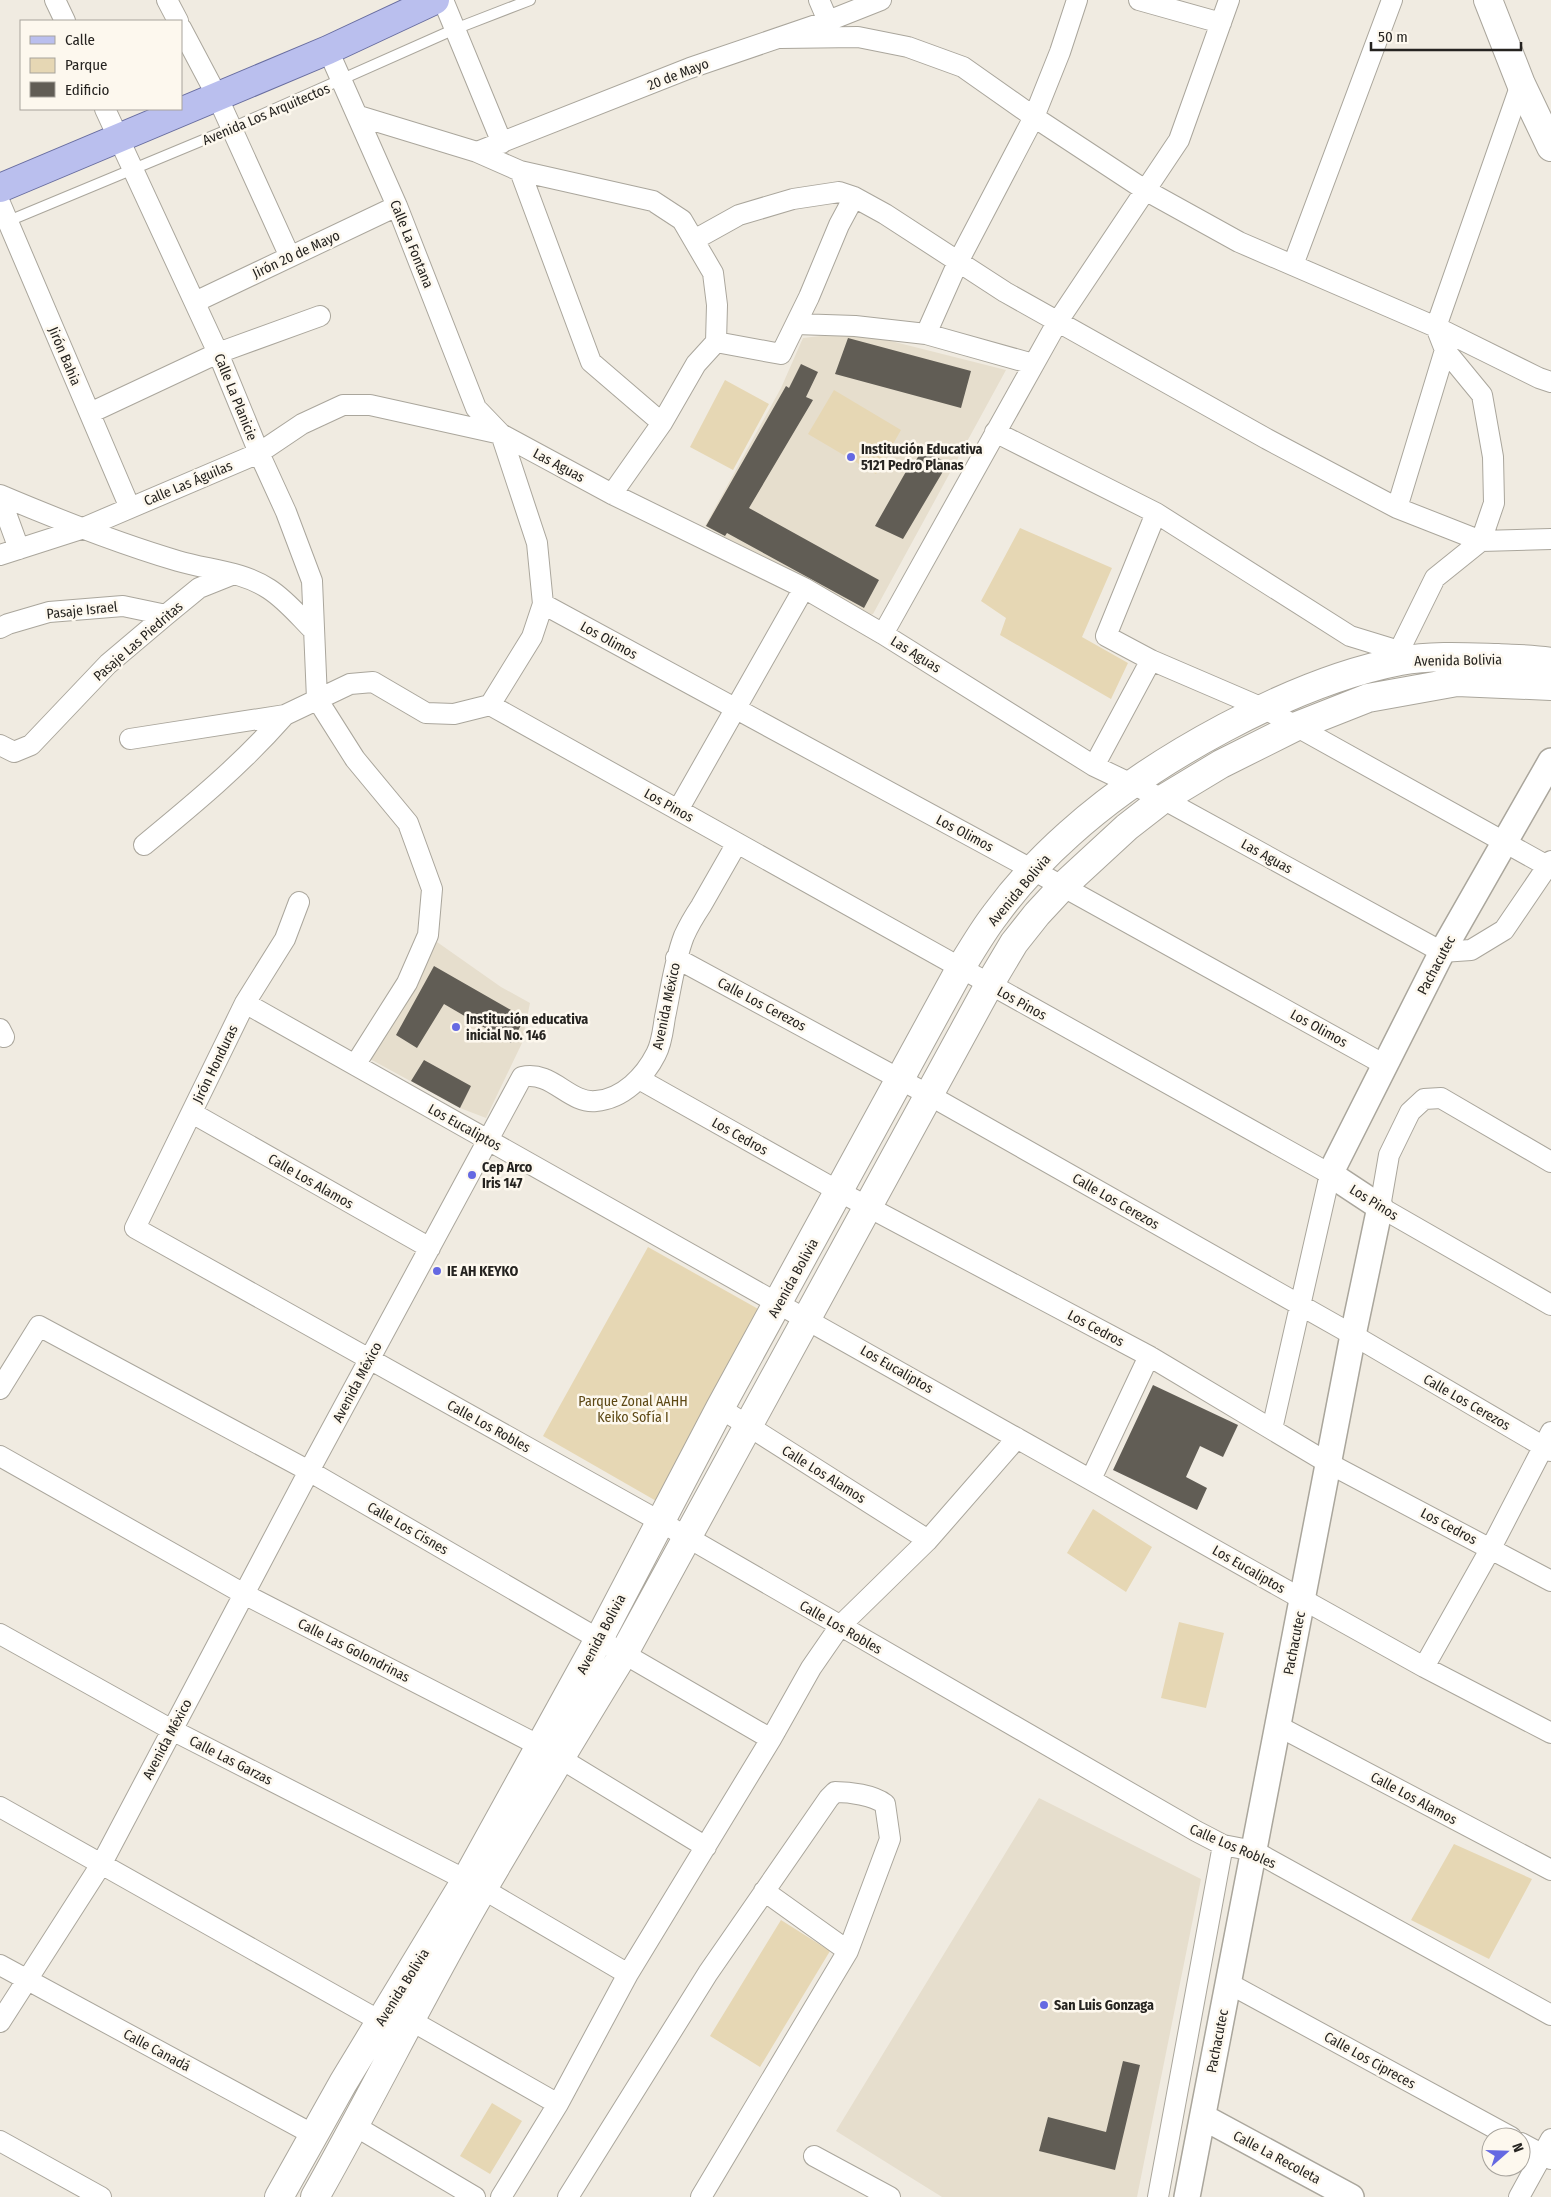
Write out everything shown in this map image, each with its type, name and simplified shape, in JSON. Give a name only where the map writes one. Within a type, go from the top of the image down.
[{"type":"main road","points":[[0,188],[328,50],[435,0]]},
{"type":"main road","points":[[1488,0],[1521,84],[1551,147]]},
{"type":"main road","name":"Avenida Bolivia","points":[[315,2197],[355,2126],[410,2020],[475,1885],[550,1752],[599,1639],[720,1408],[780,1303],[960,969],[995,915],[1033,870],[1069,834],[1134,784],[1196,745],[1265,709],[1333,679],[1400,656],[1459,656],[1551,662]]},
{"type":"main road","name":"Avenida Bolivia","points":[[550,1752],[624,1653],[989,985],[1014,943],[1063,886],[1127,826],[1162,798],[1221,764],[1296,726],[1368,698],[1457,682],[1551,686]]},
{"type":"main road","name":"Avenida Bolivia","points":[[279,2197],[380,2021],[475,1885]]},
{"type":"main road","points":[[343,2083],[369,2098]]},
{"type":"street","points":[[55,0],[64,20]]},
{"type":"street","points":[[167,0],[177,20]]},
{"type":"street","points":[[443,0],[502,143]]},
{"type":"street","points":[[819,0],[828,21]]},
{"type":"street","name":"20 de Mayo","points":[[477,152],[690,68],[828,21],[882,0]]},
{"type":"street","points":[[926,334],[958,262],[1034,117],[1060,52],[1077,0]]},
{"type":"street","points":[[1139,0],[1221,23]]},
{"type":"street","points":[[883,634],[1058,321],[1179,140],[1229,0]]},
{"type":"street","points":[[1293,265],[1392,0]]},
{"type":"street","points":[[182,30],[217,96],[290,257]]},
{"type":"street","points":[[780,38],[858,37],[908,47],[963,67],[1034,117],[1145,190],[1240,242],[1436,327],[1539,378],[1551,382]]},
{"type":"street","name":"Calle La Fontana","points":[[328,50],[397,206],[476,408],[502,434]]},
{"type":"street","points":[[995,432],[1156,513],[1350,636],[1400,656],[1435,578],[1481,541],[1494,503],[1493,457],[1482,395],[1445,350],[1436,327],[1521,84]]},
{"type":"street","name":"Calle La Planicie","points":[[105,110],[218,352],[259,453],[286,512],[312,582],[317,699]]},
{"type":"street","points":[[358,116],[477,152],[520,171],[653,201],[682,220],[713,273],[717,305],[716,342],[696,364],[662,423],[612,494]]},
{"type":"street","points":[[520,171],[591,362],[662,423]]},
{"type":"street","points":[[694,240],[739,215],[793,199],[839,192],[854,197],[886,214],[1005,292],[1267,439],[1397,508],[1481,541],[1551,539]]},
{"type":"street","points":[[716,342],[781,354],[839,224],[854,197]]},
{"type":"street","name":"Jirón 20 de Mayo","points":[[195,302],[397,206]]},
{"type":"street","name":"Jirón Bahia","points":[[2,216],[130,508]]},
{"type":"street","points":[[90,414],[218,352],[320,316]]},
{"type":"street","points":[[796,324],[855,326],[926,334],[1034,364]]},
{"type":"street","points":[[1397,508],[1445,350]]},
{"type":"street","name":"Calle Las Águilas","points":[[0,555],[80,529],[259,453],[302,424],[343,405],[370,405]]},
{"type":"street","name":"Las Aguas","points":[[370,405],[502,434],[612,494],[804,588],[883,634],[1094,766],[1162,798],[1442,952]]},
{"type":"street","points":[[130,739],[285,715],[350,684],[373,682],[426,713],[454,714],[490,705],[532,637],[543,604],[537,543],[502,434]]},
{"type":"street","points":[[0,496],[80,529],[179,562],[234,574],[268,588],[286,602],[314,630]]},
{"type":"street","points":[[0,496],[19,549]]},
{"type":"street","points":[[1156,513],[1106,636],[1152,660],[1265,709],[1506,843],[1550,865],[1504,930],[1471,950],[1442,952]]},
{"type":"street","name":"Pasaje Las Piedritas","points":[[0,745],[14,752],[31,745],[108,664],[166,615],[199,588],[234,574]]},
{"type":"street","points":[[678,810],[804,588]]},
{"type":"street","name":"Los Olimos","points":[[543,604],[1063,886],[1385,1065]]},
{"type":"street","name":"Pasaje Israel","points":[[0,628],[49,612],[123,606],[166,615]]},
{"type":"street","points":[[1094,766],[1152,660]]},
{"type":"street","points":[[317,699],[354,760],[408,823],[432,889],[428,935],[407,984],[355,1065]]},
{"type":"street","name":"Los Pinos","points":[[490,705],[1330,1174],[1380,1207],[1551,1305]]},
{"type":"street","points":[[144,845],[209,792],[253,751],[285,715]]},
{"type":"street","name":"Pachacutec","points":[[1330,1174],[1442,952],[1506,843],[1551,761]]},
{"type":"street","name":"Avenida México","points":[[0,2022],[102,1863],[309,1471],[522,1077],[532,1075],[546,1078],[580,1098],[595,1102],[628,1089],[639,1079],[657,1053],[662,1038],[676,958],[685,933],[737,843]]},
{"type":"street","name":"Jirón Honduras","points":[[135,1228],[245,1003],[285,939],[299,902]]},
{"type":"street","name":"Calle Los Cerezos","points":[[676,958],[929,1095],[1548,1443]]},
{"type":"street","name":"Los Eucaliptos","points":[[245,1003],[807,1318],[1302,1599],[1424,1667],[1551,1733]]},
{"type":"street","name":"Los Cedros","points":[[639,1079],[840,1192],[1150,1356],[1328,1463],[1492,1548],[1551,1581]]},
{"type":"street","name":"Pachacutec","points":[[1187,2197],[1328,1463],[1380,1207],[1388,1156],[1410,1112],[1424,1099],[1441,1098],[1551,1162]]},
{"type":"street","name":"Calle Los Alamos","points":[[192,1113],[430,1248]]},
{"type":"street","points":[[1272,1430],[1330,1174]]},
{"type":"street","name":"Calle Los Robles","points":[[135,1228],[661,1522],[1196,1831],[1223,1845],[1254,1851],[1551,2015]]},
{"type":"street","name":"Calle Los Cisnes","points":[[0,1389],[39,1326],[309,1471],[771,1739]]},
{"type":"street","points":[[1091,1479],[1150,1356]]},
{"type":"street","name":"Calle Los Alamos","points":[[720,1408],[928,1540]]},
{"type":"street","points":[[501,2197],[558,2104],[628,1974],[771,1739],[811,1668],[840,1626],[928,1540],[1017,1438]]},
{"type":"street","points":[[1424,1667],[1492,1548],[1548,1443]]},
{"type":"street","name":"Calle Las Golondrinas","points":[[0,1456],[244,1594],[550,1752],[706,1847]]},
{"type":"street","name":"Calle Las Garzas","points":[[0,1634],[172,1730],[475,1885],[628,1974]]},
{"type":"street","name":"Calle Los Alamos","points":[[1278,1726],[1551,1870]]},
{"type":"street","points":[[568,2197],[643,2076],[764,1890],[834,1792],[844,1792],[879,1800],[885,1804],[890,1839],[848,1951],[701,2197]]},
{"type":"street","points":[[0,1807],[380,2021]]},
{"type":"street","points":[[1158,2197],[1223,1845]]},
{"type":"street","points":[[764,1890],[848,1951]]},
{"type":"street","name":"Calle Canadá","points":[[0,1965],[314,2134]]},
{"type":"street","name":"Calle Los Cipreces","points":[[1228,1983],[1493,2127]]},
{"type":"street","points":[[410,2020],[558,2104]]},
{"type":"street","name":"Calle La Recoleta","points":[[1202,2117],[1351,2197]]},
{"type":"street","points":[[355,2126],[474,2197]]},
{"type":"street","points":[[0,2141],[101,2197]]},
{"type":"street","points":[[1519,2197],[1548,2151],[1531,2146]]},
{"type":"street","points":[[814,2156],[890,2197]]},
{"type":"lane","name":"Avenida Los Arquitectos","points":[[2,216],[133,170],[342,81],[455,29],[530,0]]},
{"type":"shaded area","name":"Institución Educativa 5121 Pedro Planas","points":[[855,332],[1006,370],[873,614],[866,616],[705,526],[781,388],[803,338]]},
{"type":"shaded area","name":"Institución educativa inicial No. 146","points":[[437,942],[501,987],[530,1003],[522,1043],[486,1118],[460,1108],[370,1059]]},
{"type":"shaded area","name":"San Luis Gonzaga","points":[[1039,1798],[1201,1879],[1137,2197],[942,2197],[836,2131]]},
{"type":"green space","points":[[725,380],[769,404],[733,470],[690,447]]},
{"type":"green space","points":[[834,390],[901,430],[876,474],[808,434]]},
{"type":"green space","points":[[1020,528],[1112,568],[1082,637],[1128,663],[1111,699],[1000,635],[1006,618],[981,601]]},
{"type":"green space","name":"Parque Zonal AAHH Keiko Sofía I","points":[[648,1247],[760,1310],[658,1502],[543,1436]]},
{"type":"green space","points":[[1093,1509],[1152,1547],[1126,1592],[1067,1553]]},
{"type":"green space","points":[[1179,1622],[1224,1633],[1206,1708],[1161,1698]]},
{"type":"green space","points":[[1454,1844],[1532,1879],[1489,1959],[1411,1920]]},
{"type":"green space","points":[[781,1920],[830,1951],[760,2067],[710,2036]]},
{"type":"green space","points":[[492,2103],[522,2121],[490,2174],[460,2156]]},
{"type":"building","points":[[848,338],[971,371],[961,408],[835,374]]},
{"type":"building","points":[[801,364],[818,372],[806,397],[813,400],[749,508],[879,580],[864,608],[727,533],[725,536],[706,526],[786,386],[789,388]]},
{"type":"building","points":[[922,450],[948,463],[903,539],[875,526],[912,461],[915,462]]},
{"type":"building","points":[[434,966],[525,1018],[511,1043],[444,1004],[417,1048],[396,1035]]},
{"type":"building","points":[[424,1060],[471,1086],[460,1108],[411,1081]]},
{"type":"building","points":[[1153,1385],[1238,1425],[1223,1457],[1200,1446],[1186,1477],[1207,1488],[1197,1510],[1113,1470]]},
{"type":"building","points":[[1123,2061],[1140,2065],[1115,2170],[1039,2151],[1048,2117],[1106,2132]]},
{"type":"place","name":"Institución Educativa 5121 Pedro Planas","points":[[851,457]]},
{"type":"place","name":"Institución educativa inicial No. 146","points":[[456,1027]]},
{"type":"place","name":"Cep Arco Iris 147","points":[[472,1175]]},
{"type":"place","name":"IE AH KEYKO","points":[[437,1271]]},
{"type":"place","name":"San Luis Gonzaga","points":[[1044,2005]]}]
